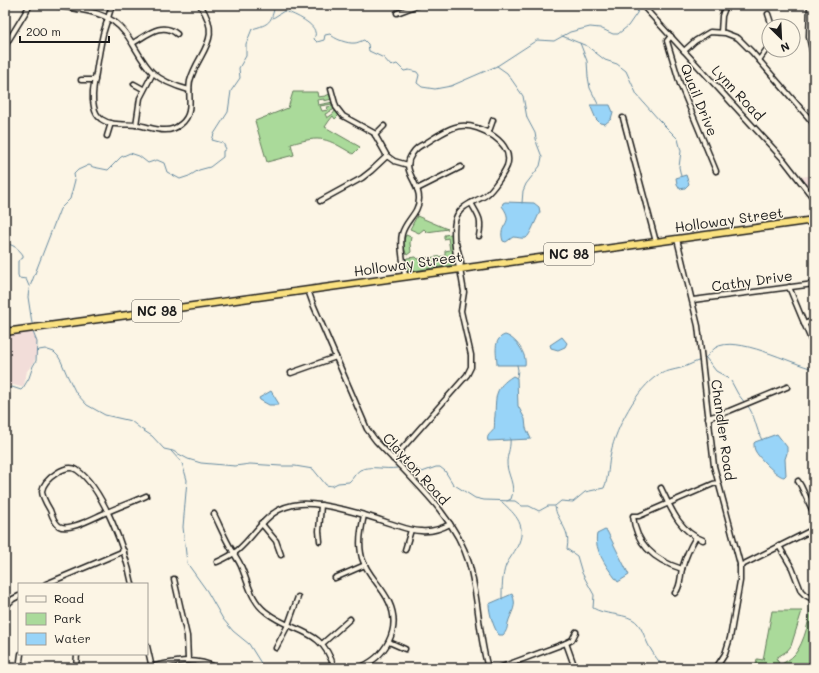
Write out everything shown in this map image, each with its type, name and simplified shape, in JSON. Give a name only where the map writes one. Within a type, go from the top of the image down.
[{"type":"highway","name":"Holloway Street","points":[[5,332],[814,220]]},
{"type":"street","points":[[5,46],[30,5]]},
{"type":"street","points":[[54,5],[95,13],[108,18],[122,29],[153,73],[189,90]]},
{"type":"street","points":[[112,5],[101,45],[95,80],[93,98],[95,111],[102,120],[111,123],[136,125],[165,130],[179,126],[184,122],[190,108],[189,90],[191,80],[205,52],[209,38],[208,22],[200,5]]},
{"type":"street","points":[[397,13],[409,7],[418,5]]},
{"type":"street","name":"Lynn Road","points":[[642,5],[783,159],[814,199]]},
{"type":"street","points":[[721,32],[722,16],[726,5]]},
{"type":"street","points":[[810,5],[812,13],[809,37],[814,59]]},
{"type":"street","points":[[768,14],[769,18]]},
{"type":"street","points":[[133,43],[158,29],[168,29],[177,34]]},
{"type":"street","points":[[684,51],[695,41],[707,34],[721,32],[738,38],[814,124]]},
{"type":"street","name":"Quail Drive","points":[[671,36],[667,41],[677,77],[716,171]]},
{"type":"street","points":[[136,125],[138,105],[143,89],[153,73]]},
{"type":"street","points":[[81,80],[95,80]]},
{"type":"street","points":[[134,84],[143,89]]},
{"type":"street","points":[[331,89],[336,107],[343,116],[375,135],[387,156],[394,161],[408,165]]},
{"type":"street","points":[[623,118],[656,242]]},
{"type":"street","points":[[488,134],[494,120]]},
{"type":"street","points":[[107,136],[111,123]]},
{"type":"street","points":[[375,135],[384,126]]},
{"type":"street","points":[[393,459],[467,376],[471,367],[471,355],[460,311],[464,294],[460,269],[456,262],[454,228],[459,212],[492,191],[507,165],[508,158],[505,147],[497,138],[474,127],[454,127],[417,148],[409,159],[409,172],[417,189],[419,199],[418,207],[402,234],[405,276]]},
{"type":"street","points":[[320,202],[362,178],[387,156]]},
{"type":"street","points":[[417,189],[461,167]]},
{"type":"street","points":[[471,203],[481,221],[479,236]]},
{"type":"street","name":"Chandler Road","points":[[677,239],[700,338],[714,466],[740,566],[739,586],[728,646],[717,668]]},
{"type":"street","name":"Cathy Drive","points":[[692,300],[814,284]]},
{"type":"street","points":[[789,287],[814,347]]},
{"type":"street","name":"Clayton Road","points":[[308,290],[365,426],[376,441],[438,508],[462,544],[474,584],[482,640],[488,668]]},
{"type":"street","points":[[804,324],[814,320]]},
{"type":"street","points":[[291,373],[336,357]]},
{"type":"street","points":[[708,418],[787,387]]},
{"type":"street","points":[[132,583],[124,551],[107,512],[98,496],[79,472],[69,468],[62,470],[48,480],[44,485],[42,493],[55,521],[62,527],[73,527],[107,512],[146,496]]},
{"type":"street","points":[[798,481],[814,514]]},
{"type":"street","points":[[682,569],[664,563],[648,550],[642,542],[634,524],[633,516],[639,516],[718,482]]},
{"type":"street","points":[[661,488],[675,517],[696,537],[703,540]]},
{"type":"street","points":[[217,562],[241,548],[261,523],[269,516],[287,507],[300,504],[321,505],[364,515],[411,530],[433,530],[450,524]]},
{"type":"street","points":[[320,541],[319,531],[321,505]]},
{"type":"street","points":[[214,514],[241,565],[259,606],[269,615],[308,633],[322,644],[329,653],[334,668]]},
{"type":"street","points":[[358,668],[374,660],[383,652],[389,642],[394,625],[391,607],[386,596],[365,565],[361,551],[360,538],[364,515]]},
{"type":"street","points":[[261,523],[276,541],[280,555]]},
{"type":"street","points":[[740,566],[814,529]]},
{"type":"street","points":[[405,550],[411,530]]},
{"type":"street","points":[[675,593],[678,588],[687,553],[696,537]]},
{"type":"street","points":[[779,546],[792,568],[801,591],[814,600]]},
{"type":"street","points":[[48,583],[124,551]]},
{"type":"street","points":[[335,578],[365,565]]},
{"type":"street","points":[[174,579],[187,636],[188,660]]},
{"type":"street","points":[[5,607],[18,596]]},
{"type":"street","points":[[276,648],[288,625],[298,597]]},
{"type":"street","points":[[322,644],[350,619]]},
{"type":"street","points":[[499,668],[566,644],[572,640],[576,632]]},
{"type":"street","points":[[389,642],[405,649]]},
{"type":"street","points":[[566,644],[575,668]]},
{"type":"street","points":[[148,650],[152,667]]},
{"type":"street","points":[[19,668],[21,655]]},
{"type":"street","points":[[76,668],[77,655]]},
{"type":"street","points":[[146,668],[171,662],[188,660],[205,662],[217,668]]},
{"type":"shaded area","points":[[814,175],[814,193],[801,177]]},
{"type":"shaded area","points":[[33,332],[37,341],[37,354],[33,364],[27,371],[24,385],[21,387],[13,385],[5,386],[5,336]]},
{"type":"green space","points":[[293,92],[317,92],[318,97],[330,94],[332,99],[324,101],[324,99],[317,100],[318,105],[333,102],[332,104],[320,106],[322,111],[328,110],[327,107],[333,106],[335,109],[325,114],[327,118],[335,111],[337,111],[339,115],[335,119],[333,116],[325,127],[360,147],[353,154],[330,141],[317,139],[301,141],[291,144],[294,155],[267,162],[255,121],[288,108]]},
{"type":"green space","points":[[417,216],[448,229],[427,232],[424,229],[419,233],[410,229]]},
{"type":"green space","points":[[451,234],[453,238],[453,265],[407,272],[407,258],[416,257],[418,259],[445,256],[445,251],[450,250],[448,238],[444,239],[444,235]]},
{"type":"green space","points":[[406,235],[411,237],[411,252],[407,255],[404,245]]},
{"type":"green space","points":[[814,601],[814,668],[755,668],[757,659],[763,660],[772,611],[802,611],[791,646],[787,651],[776,658],[780,665],[792,657],[798,649],[806,630],[810,603]]},
{"type":"water","points":[[590,105],[610,105],[613,112],[611,119],[605,124],[600,123],[596,119]]},
{"type":"water","points":[[686,175],[689,184],[685,188],[680,189],[676,178]]},
{"type":"water","points":[[505,202],[534,203],[539,207],[540,212],[528,237],[513,237],[506,242],[503,241],[502,231],[507,221],[506,212],[502,206]]},
{"type":"water","points":[[505,335],[513,339],[520,347],[524,356],[525,365],[497,365],[496,348],[498,340]]},
{"type":"water","points":[[562,337],[567,343],[565,347],[558,350],[551,348],[550,345]]},
{"type":"water","points":[[513,376],[517,378],[518,406],[525,419],[526,428],[531,439],[488,441],[488,436],[494,429],[497,393],[502,384]]},
{"type":"water","points":[[271,391],[279,404],[278,405],[269,405],[259,398]]},
{"type":"water","points":[[777,434],[787,447],[785,459],[786,475],[784,477],[769,467],[754,448],[755,442]]},
{"type":"water","points":[[605,530],[607,531],[629,575],[618,582],[610,572],[597,547],[597,534]]},
{"type":"water","points":[[512,594],[514,598],[514,606],[507,629],[503,635],[499,635],[492,621],[489,604]]},
{"type":"waterway","points":[[32,323],[28,297],[29,289],[60,209],[70,199],[75,180],[74,174],[78,170],[89,165],[108,170],[121,157],[130,153],[139,156],[148,163],[157,160],[164,163],[167,172],[180,179],[199,170],[210,167],[223,157],[223,151],[226,149],[223,143],[212,140],[214,134],[228,112],[231,91],[240,78],[239,68],[246,56],[246,44],[252,29],[263,26],[269,22],[275,5]]},
{"type":"waterway","points":[[273,18],[284,11],[302,19],[314,29],[314,39],[317,42],[324,40],[325,35],[330,34],[349,43],[356,43],[364,40],[368,44],[369,51],[384,58],[391,66],[397,64],[404,71],[409,70],[417,72],[419,75],[417,83],[422,87],[435,89],[451,86],[497,66],[537,40],[554,41],[570,32],[590,27],[600,28],[613,34],[618,34],[628,26],[637,13],[639,6]]},
{"type":"waterway","points":[[562,36],[587,46],[605,60],[617,64],[626,71],[637,95],[678,139],[681,151],[679,167],[681,176]]},
{"type":"waterway","points":[[580,43],[587,61],[590,88],[598,104]]},
{"type":"waterway","points":[[497,66],[507,73],[523,96],[527,118],[535,133],[542,157],[540,166],[526,184],[523,191],[522,203]]},
{"type":"waterway","points":[[5,244],[16,247],[23,255],[23,258],[18,261],[18,275],[19,278],[26,279],[29,286]]},
{"type":"waterway","points":[[5,390],[12,387],[21,390],[29,378],[36,361],[37,342],[33,332]]},
{"type":"waterway","points":[[704,359],[715,348],[724,345],[736,345],[764,351],[814,369]]},
{"type":"waterway","points":[[37,352],[45,349],[54,352],[58,356],[76,393],[87,405],[105,415],[131,421],[152,436],[164,449],[173,451],[188,459],[201,463],[235,466],[250,464],[295,466],[313,469],[326,485],[332,486],[338,483],[349,482],[360,470],[373,468],[397,468]]},
{"type":"waterway","points":[[706,358],[716,371],[731,381],[745,403]]},
{"type":"waterway","points":[[403,463],[406,462],[411,464],[422,472],[440,467],[445,471],[453,484],[475,498],[484,500],[515,501],[522,506],[529,506],[539,511],[548,506],[555,506],[561,501],[573,502],[585,492],[604,488],[614,442],[628,409],[642,389],[658,375],[701,360]]},
{"type":"waterway","points":[[517,365],[517,377]]},
{"type":"waterway","points":[[747,405],[752,413],[762,440]]},
{"type":"waterway","points":[[507,501],[511,499],[513,494],[507,466],[510,438]]},
{"type":"waterway","points":[[171,451],[182,463],[187,480],[183,527],[187,563],[207,591],[223,619],[233,631],[249,644],[264,668]]},
{"type":"waterway","points":[[502,502],[516,516],[521,527],[521,533],[517,547],[506,565],[502,582],[502,599]]},
{"type":"waterway","points":[[555,507],[567,535],[567,549],[577,556],[582,573],[594,595],[593,608],[602,612],[627,617],[635,621],[641,628],[653,653],[665,668]]}]
